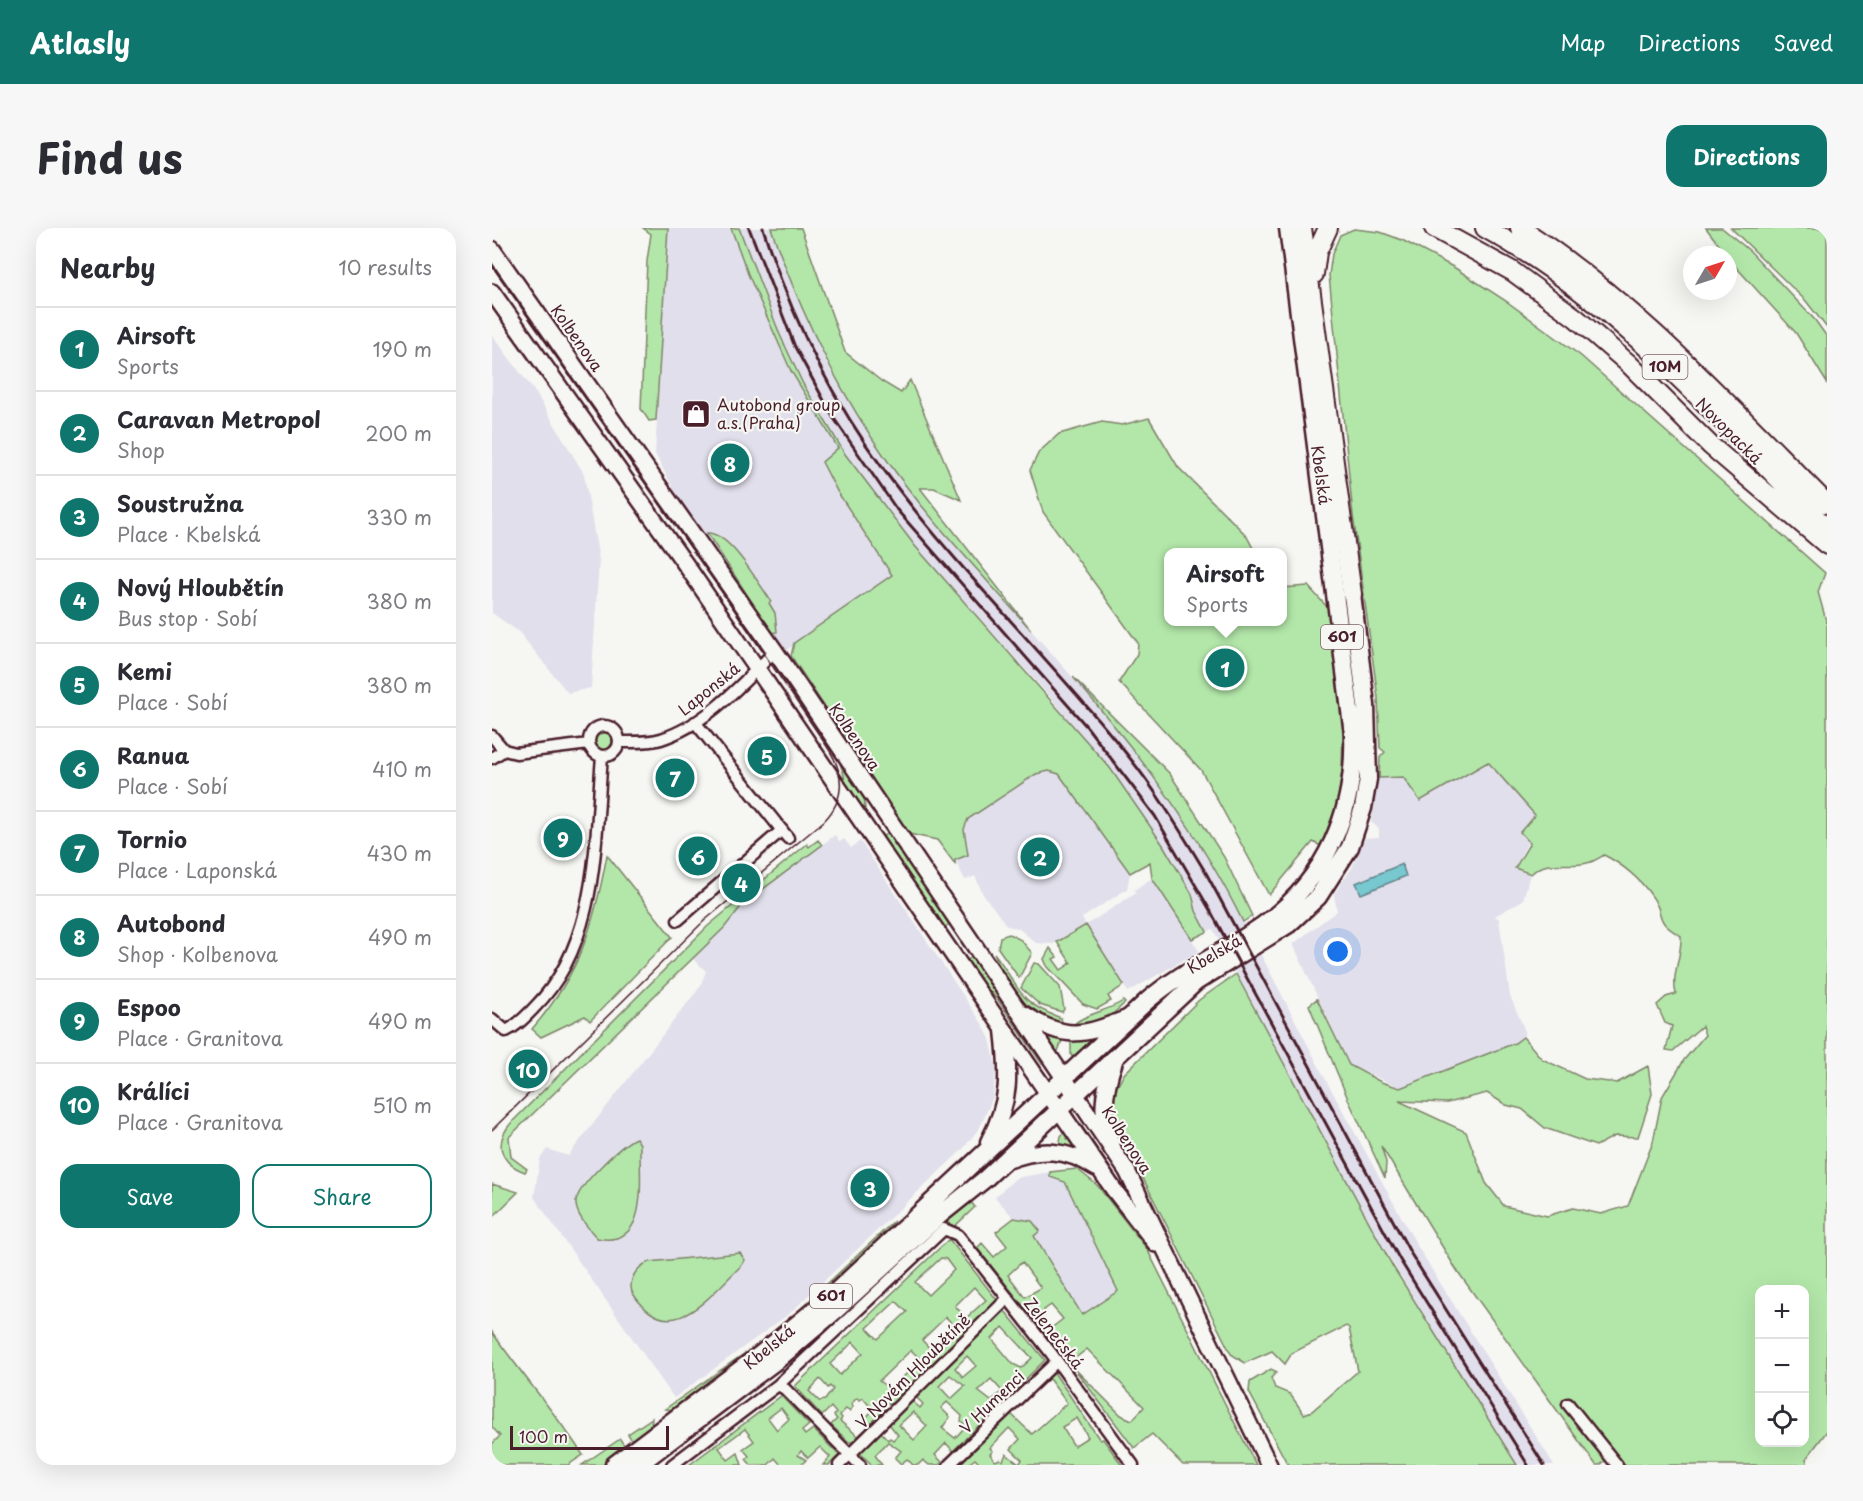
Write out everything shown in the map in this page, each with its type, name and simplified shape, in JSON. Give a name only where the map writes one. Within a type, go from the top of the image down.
[{"type":"highway","name":"Kbelská","points":[[1302,228],[1352,594]]},
{"type":"highway","points":[[1314,318],[1315,261],[1328,228]]},
{"type":"highway","name":"10M","points":[[1434,228],[1512,272],[1576,318],[1629,364],[1711,446],[1827,545]]},
{"type":"highway","name":"Novopacká","points":[[1485,228],[1560,274],[1610,314],[1827,529]]},
{"type":"highway","name":"10M","points":[[1520,228],[1584,274],[1636,317]]},
{"type":"highway","name":"10M","points":[[1540,228],[1583,262],[1636,317]]},
{"type":"highway","name":"Novopacká","points":[[1636,317],[1827,504]]},
{"type":"main road","name":"Kbelská","points":[[614,1465],[761,1354],[830,1297],[1128,1018],[1183,972],[1262,926],[1295,897],[1326,856],[1342,822],[1349,796],[1353,764],[1351,704],[1288,228]]},
{"type":"main road","name":"Kolbenova","points":[[492,249],[775,651],[1113,1150],[1138,1190],[1167,1258],[1269,1465]]},
{"type":"main road","name":"Kolbenova","points":[[492,292],[757,669],[1100,1171],[1167,1258]]},
{"type":"main road","name":"Kbelská","points":[[638,1465],[808,1334],[1003,1162],[1196,982],[1270,937],[1306,910],[1329,884],[1350,847],[1363,808],[1370,763],[1366,705],[1352,594]]},
{"type":"main road","points":[[1017,1009],[1049,1029],[1067,1034],[1093,1032],[1128,1018]]},
{"type":"main road","points":[[983,1154],[997,1127],[1006,1099],[1008,1073],[1004,1030]]},
{"type":"main road","points":[[1113,1150],[1107,1134],[1103,1097],[1115,1058]]},
{"type":"main road","points":[[1003,1162],[1033,1152],[1054,1151],[1077,1157],[1100,1171]]},
{"type":"street","name":"Laponská","points":[[619,742],[659,740],[695,722],[745,682],[775,651]]},
{"type":"street","points":[[678,920],[785,834],[695,722]]},
{"type":"street","points":[[600,726],[614,729],[619,742],[615,751],[602,756],[594,752],[589,744],[592,731],[600,726]]},
{"type":"street","points":[[492,736],[504,750],[516,753],[589,744]]},
{"type":"street","points":[[492,758],[504,750]]},
{"type":"street","points":[[492,1019],[506,1035],[546,996],[576,941],[589,892],[602,756]]},
{"type":"street","name":"Zelenečská","points":[[944,1229],[958,1235],[1057,1360],[1133,1465]]},
{"type":"street","name":"Kbelská","points":[[672,1465],[778,1385],[944,1229]]},
{"type":"street","name":"V Novém Hloubětíně","points":[[839,1465],[1008,1298]]},
{"type":"street","name":"V Humenci","points":[[949,1465],[1057,1360]]},
{"type":"street","points":[[778,1385],[785,1389],[860,1465]]},
{"type":"street","points":[[1568,1404],[1617,1465]]},
{"type":"street","points":[[657,1465],[670,1441]]},
{"type":"shaded area","points":[[668,228],[731,228],[748,274],[791,371],[839,449],[822,462],[837,491],[892,575],[784,652],[693,525],[655,454]]},
{"type":"shaded area","points":[[739,228],[771,228],[796,295],[830,369],[890,465],[939,526],[1104,713],[1154,776],[1190,829],[1229,893],[1327,1082],[1419,1249],[1554,1465],[1517,1465],[1366,1218],[1213,929],[1207,932],[1196,911],[1192,894],[1129,794],[1050,697],[915,546],[845,454],[803,384],[780,335]]},
{"type":"shaded area","points":[[492,335],[537,395],[584,474],[599,560],[591,688],[568,693],[519,632],[492,613]]},
{"type":"shaded area","points":[[1488,761],[1535,815],[1529,840],[1515,867],[1530,874],[1523,900],[1495,916],[1499,919],[1510,996],[1525,1031],[1523,1037],[1515,1043],[1401,1088],[1349,1065],[1293,944],[1337,911],[1334,894],[1352,868],[1365,838],[1379,837],[1379,829],[1371,822],[1379,778],[1403,776],[1420,801]]},
{"type":"shaded area","points":[[1049,771],[1059,774],[1130,873],[1127,889],[1082,918],[1086,925],[1054,944],[1036,943],[1018,928],[1007,926],[983,894],[975,876],[965,880],[955,860],[968,855],[963,829],[968,819],[1036,774]]},
{"type":"shaded area","points":[[835,835],[840,842],[844,839],[851,848],[860,841],[983,1025],[990,1039],[996,1066],[993,1097],[980,1127],[963,1149],[790,1313],[674,1398],[534,1197],[540,1159],[547,1149],[568,1156],[700,987],[706,971],[692,958],[724,928],[743,904]]},
{"type":"shaded area","points":[[1152,878],[1199,951],[1128,992],[1086,925],[1136,893],[1134,890]]},
{"type":"shaded area","points":[[1050,1172],[1051,1178],[1065,1182],[1118,1291],[1082,1315],[1034,1236],[1039,1231],[1032,1221],[1014,1218],[995,1197],[1016,1178]]},
{"type":"green space","points":[[643,228],[668,228],[656,420],[649,421],[641,409],[647,261],[651,234]]},
{"type":"green space","points":[[731,228],[739,228],[780,335],[803,384],[845,454],[915,546],[1110,768],[1163,845],[1192,894],[1196,911],[1207,932],[1192,939],[1152,878],[1150,862],[1130,873],[1059,774],[1049,771],[1036,774],[968,819],[964,829],[968,855],[955,860],[955,864],[937,840],[909,834],[791,656],[794,643],[892,575],[837,491],[822,462],[838,448],[791,371],[748,274]]},
{"type":"green space","points":[[771,228],[801,228],[845,352],[881,381],[901,393],[910,380],[961,500],[934,488],[920,488],[1031,630],[922,506],[870,436],[822,350],[794,290]]},
{"type":"green space","points":[[1706,228],[1722,228],[1750,251],[1815,320],[1827,337],[1827,383],[1796,333],[1737,268],[1737,246],[1720,246]]},
{"type":"green space","points":[[1731,228],[1827,228],[1827,328],[1806,301]]},
{"type":"green space","points":[[1354,229],[1380,232],[1402,240],[1455,268],[1506,301],[1581,356],[1825,573],[1818,592],[1827,624],[1827,1431],[1806,1459],[1808,1465],[1620,1465],[1610,1457],[1600,1465],[1596,1465],[1456,1269],[1381,1146],[1386,1162],[1385,1178],[1348,1099],[1309,1005],[1317,999],[1349,1065],[1381,1082],[1400,1088],[1515,1043],[1523,1037],[1542,1059],[1585,1079],[1617,1083],[1648,1066],[1652,1094],[1638,1137],[1615,1136],[1596,1146],[1545,1128],[1522,1109],[1506,1105],[1487,1093],[1447,1103],[1399,1101],[1466,1132],[1486,1183],[1504,1206],[1547,1216],[1573,1208],[1601,1214],[1628,1206],[1653,1142],[1662,1097],[1684,1060],[1705,1035],[1702,1026],[1673,1051],[1666,1050],[1672,1026],[1665,1023],[1657,1005],[1666,997],[1676,994],[1675,979],[1681,936],[1666,925],[1651,895],[1642,883],[1624,867],[1604,855],[1587,863],[1544,866],[1531,874],[1515,868],[1530,843],[1520,832],[1535,815],[1488,762],[1420,801],[1403,777],[1379,778],[1380,757],[1385,752],[1380,748],[1378,698],[1353,515],[1329,275],[1332,254],[1340,235]]},
{"type":"green space","points":[[1149,418],[1178,467],[1246,535],[1253,548],[1164,548],[1164,626],[1287,626],[1287,588],[1308,586],[1328,608],[1343,730],[1338,801],[1321,846],[1313,842],[1269,895],[1201,770],[1119,682],[1137,654],[1138,643],[1043,512],[1030,470],[1039,452],[1059,434],[1102,422],[1122,425]]},
{"type":"green space","points":[[707,533],[716,535],[725,541],[751,571],[771,601],[769,603],[775,613],[777,632],[772,633]]},
{"type":"green space","points":[[1073,677],[1170,774],[1224,857],[1252,916],[1243,922],[1207,856],[1166,794],[1121,734]]},
{"type":"green space","points":[[603,732],[609,735],[612,741],[609,747],[603,750],[597,747],[594,741],[597,735]]},
{"type":"green space","points":[[837,755],[864,794],[865,808],[860,811],[845,787],[844,775]]},
{"type":"green space","points":[[889,832],[951,923],[941,930],[879,839]]},
{"type":"green space","points":[[818,840],[822,845],[743,904],[724,928],[509,1137],[511,1157],[527,1169],[525,1172],[510,1163],[502,1152],[501,1145],[502,1137],[512,1122],[708,926],[807,844],[809,847]]},
{"type":"green space","points":[[607,855],[672,937],[590,1021],[585,1016],[541,1037],[532,1029],[562,988],[583,948],[597,904]]},
{"type":"green space","points":[[1086,925],[1124,985],[1108,996],[1111,1001],[1097,1009],[1083,1004],[1047,966],[1044,959],[1050,948],[1057,957],[1053,959],[1061,970],[1071,963],[1057,942]]},
{"type":"green space","points":[[1009,934],[1021,940],[1032,953],[1019,978],[998,948],[1000,937]]},
{"type":"green space","points":[[994,953],[1026,999],[1046,1012],[1061,1018],[1064,1030],[1040,1015],[1021,999],[1006,979]]},
{"type":"green space","points":[[973,956],[1046,1062],[1042,1064],[998,1000],[969,968],[965,962]]},
{"type":"green space","points":[[1034,963],[1039,964],[1060,987],[1064,1009],[1062,1012],[1040,1005],[1021,988]]},
{"type":"green space","points":[[1236,974],[1392,1265],[1517,1465],[1288,1465],[1249,1392],[1250,1382],[1271,1369],[1277,1372],[1271,1378],[1275,1388],[1290,1394],[1304,1414],[1312,1411],[1358,1371],[1349,1328],[1346,1326],[1292,1353],[1285,1364],[1272,1351],[1245,1363],[1231,1354],[1135,1162],[1112,1109],[1117,1087],[1124,1074],[1199,1000]]},
{"type":"green space","points":[[1123,1001],[1125,1003],[1106,1020],[1072,1027],[1081,1019]]},
{"type":"green space","points":[[1045,1034],[1063,1038],[1057,1054],[1045,1037]]},
{"type":"green space","points":[[1091,1038],[1091,1042],[1074,1059],[1071,1055],[1071,1039]]},
{"type":"green space","points":[[1079,1122],[1111,1169],[1113,1175],[1075,1125]]},
{"type":"green space","points":[[1064,1132],[1076,1149],[1075,1150],[1059,1147]]},
{"type":"green space","points":[[636,1138],[640,1144],[640,1192],[634,1222],[626,1233],[614,1239],[597,1238],[583,1221],[576,1207],[578,1195],[601,1166]]},
{"type":"green space","points":[[1077,1169],[1097,1185],[1147,1249],[1256,1465],[1183,1465],[1152,1434],[1134,1448],[1074,1368],[1121,1415],[1132,1420],[1144,1407],[1087,1349],[1069,1363],[977,1248],[982,1243],[994,1257],[1007,1246],[996,1232],[1014,1218],[1032,1221],[1040,1231],[1034,1236],[1082,1315],[1118,1291],[1065,1182],[1050,1177],[1050,1172]],"holes":[[[1022,1262],[1041,1288],[1025,1297],[1008,1275]],[[1051,1305],[1063,1319],[1050,1329],[1042,1318],[1046,1314],[1044,1310]]]},
{"type":"green space","points":[[492,1184],[518,1192],[492,1218]]},
{"type":"green space","points":[[970,1201],[975,1207],[954,1227],[945,1222]]},
{"type":"green space","points":[[894,1221],[882,1239],[767,1340],[673,1410],[665,1409],[778,1330]]},
{"type":"green space","points":[[949,1239],[997,1300],[890,1405],[883,1399],[880,1402],[886,1409],[853,1442],[849,1442],[831,1425],[837,1419],[831,1407],[822,1416],[795,1386]],"holes":[[[941,1258],[946,1259],[954,1270],[928,1295],[915,1282]],[[974,1287],[986,1300],[966,1318],[955,1306]],[[896,1301],[907,1312],[878,1339],[867,1328]],[[946,1317],[957,1329],[933,1352],[922,1340]],[[853,1342],[863,1353],[840,1375],[830,1364]],[[911,1350],[920,1359],[890,1389],[879,1381]],[[820,1379],[828,1388],[830,1386],[833,1389],[825,1400],[819,1401],[809,1391]],[[857,1398],[860,1400],[863,1398],[873,1410],[863,1421],[868,1427],[858,1436],[840,1421],[842,1418],[840,1415],[846,1409],[849,1411],[853,1407],[851,1404]]]},
{"type":"green space","points":[[740,1253],[745,1260],[742,1265],[716,1291],[688,1313],[675,1318],[660,1318],[646,1309],[632,1292],[631,1283],[634,1274],[649,1262]]},
{"type":"green space","points":[[1005,1311],[1045,1360],[953,1451],[946,1443],[935,1455],[942,1462],[939,1465],[929,1465],[923,1460],[918,1465],[913,1465],[907,1459],[901,1464],[895,1458],[901,1451],[888,1442],[875,1455],[882,1465],[872,1465],[860,1453],[881,1432],[888,1440],[890,1438],[893,1440],[898,1435],[889,1424],[912,1401],[920,1408],[923,1404],[916,1397]],"holes":[[[1003,1327],[1032,1358],[1021,1368],[1013,1364],[992,1339]],[[967,1356],[976,1366],[963,1377],[955,1368]],[[950,1375],[965,1386],[951,1399],[939,1386]],[[991,1379],[1002,1391],[991,1401],[978,1391]],[[947,1402],[962,1416],[961,1421],[966,1426],[955,1438],[942,1428],[950,1417],[941,1408]],[[913,1412],[927,1426],[914,1440],[899,1425]]]},
{"type":"green space","points":[[492,1332],[583,1455],[568,1465],[492,1465],[492,1444],[500,1436],[492,1427]]},
{"type":"green space","points":[[1053,1371],[1100,1440],[1103,1439],[1122,1465],[981,1465],[975,1459],[967,1465],[957,1465],[1010,1413],[1032,1434],[1067,1403],[1047,1376]],"holes":[[[1077,1418],[1088,1437],[1074,1446],[1062,1427]],[[1009,1428],[1020,1439],[1011,1449],[1022,1460],[1019,1464],[1006,1454],[1003,1461],[1000,1459],[995,1461],[990,1454],[993,1451],[990,1448]]]},
{"type":"green space","points":[[781,1396],[809,1425],[802,1431],[805,1435],[813,1429],[839,1455],[829,1465],[823,1465],[830,1457],[820,1447],[808,1458],[801,1451],[798,1455],[806,1460],[801,1465],[781,1465],[775,1458],[768,1465],[751,1465],[746,1459],[749,1456],[743,1449],[754,1441],[745,1429],[719,1448],[728,1460],[738,1453],[742,1465],[689,1465]],"holes":[[[781,1408],[789,1419],[777,1430],[768,1418]]]},
{"type":"green space","points":[[652,1418],[651,1427],[633,1442],[628,1434]]},
{"type":"green space","points":[[620,1439],[626,1448],[603,1465],[582,1465]]},
{"type":"water","points":[[1402,864],[1406,876],[1361,894],[1356,883]]},
{"type":"tram line","points":[[492,266],[733,608],[826,745],[837,764],[840,784],[837,803],[824,821],[704,921],[492,1130]]},
{"type":"railway","points":[[749,228],[795,347],[833,417],[897,510],[1087,727],[1155,816],[1210,910],[1400,1260],[1528,1465]]},
{"type":"railway","points":[[763,228],[786,292],[813,354],[864,442],[942,543],[1096,716],[1147,781],[1178,827],[1206,873],[1411,1254],[1544,1465]]},
{"type":"place","name":"Autobond group a.s.(Praha)","points":[[696,414]]},
{"type":"place","name":"Autobond","points":[[730,463]]},
{"type":"place","name":"Airsoft","points":[[1225,668]]},
{"type":"place","name":"Kemi","points":[[767,756]]},
{"type":"place","name":"Tornio","points":[[675,778]]},
{"type":"place","name":"Espoo","points":[[563,838]]},
{"type":"place","name":"Ranua","points":[[698,856]]},
{"type":"place","name":"Caravan Metropol","points":[[1040,857]]},
{"type":"place","name":"Nový Hloubětín","points":[[741,883]]},
{"type":"place","name":"Králíci","points":[[528,1069]]},
{"type":"place","name":"Soustružna","points":[[870,1188]]}]
